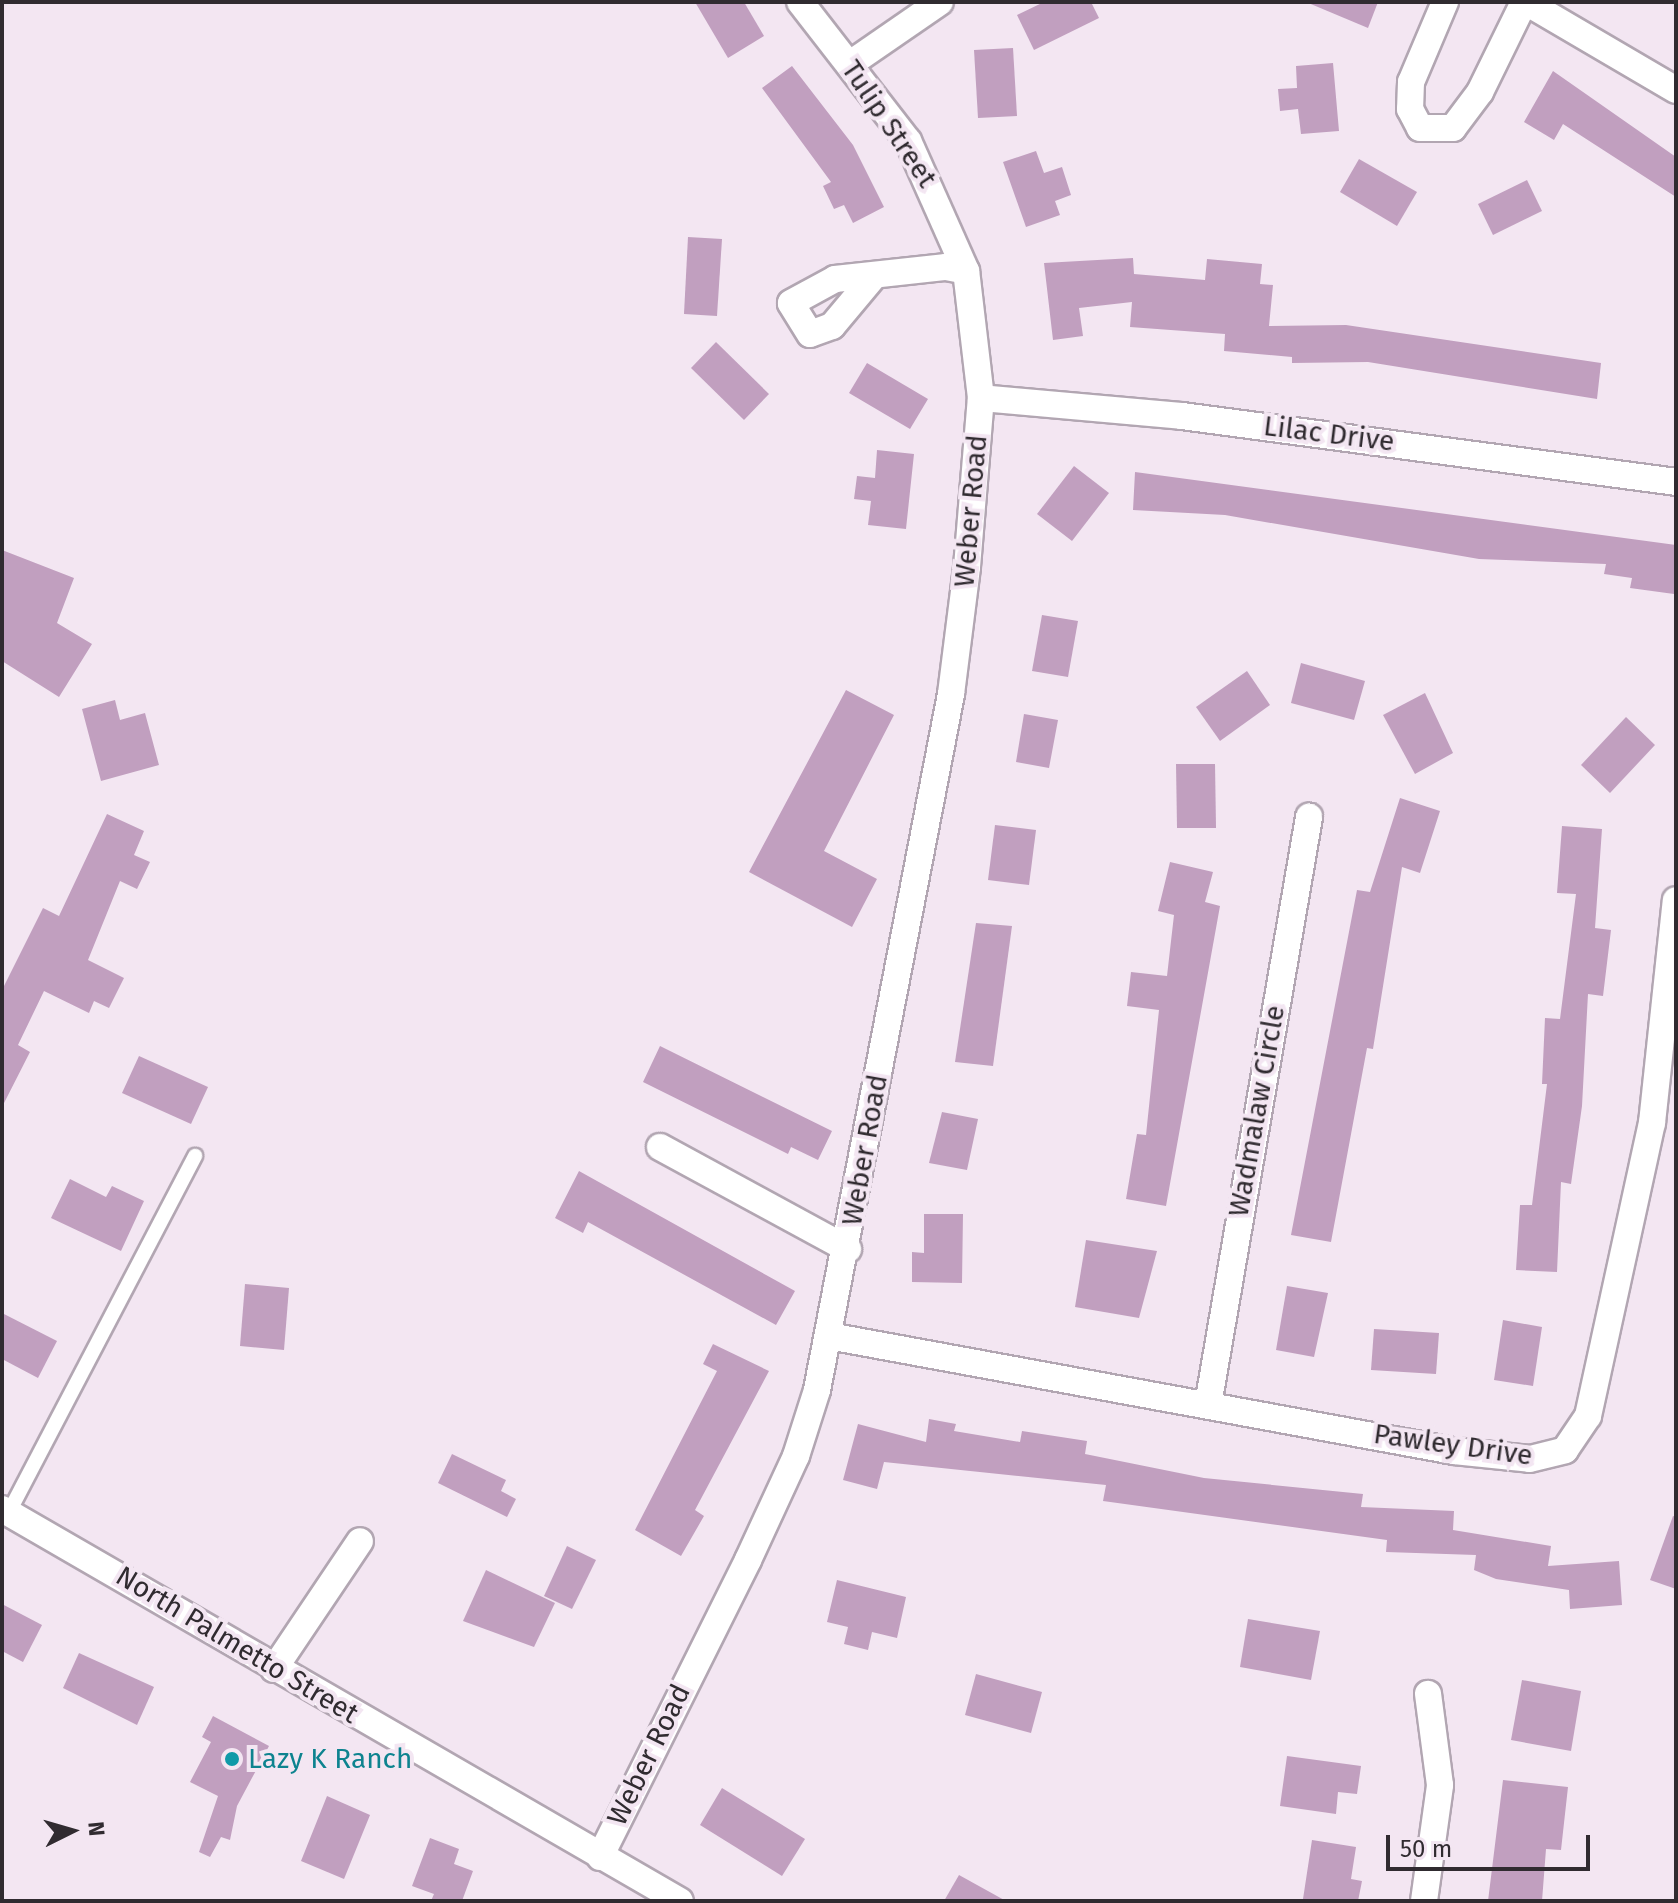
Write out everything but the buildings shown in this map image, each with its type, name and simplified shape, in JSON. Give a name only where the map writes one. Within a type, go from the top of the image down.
[{"type":"street","name":"Tulip Street","points":[[800,2],[850,64],[932,183],[966,271],[981,398]]},
{"type":"street","points":[[850,64],[940,2]]},
{"type":"street","points":[[1445,2],[1411,82],[1410,109],[1420,128],[1453,128],[1480,92],[1525,2],[1676,90]]},
{"type":"street","points":[[874,276],[966,271]]},
{"type":"street","name":"Lilac Drive","points":[[981,398],[1182,416],[1676,482]]},
{"type":"street","name":"Weber Road","points":[[600,1857],[796,1456],[829,1336],[848,1249],[951,694],[981,398]]},
{"type":"street","name":"Wadmalaw Circle","points":[[1208,1405],[1309,817]]},
{"type":"street","name":"Pawley Drive","points":[[829,1336],[1506,1458],[1549,1457],[1578,1437],[1603,1362],[1652,1123],[1676,900]]},
{"type":"street","points":[[660,1147],[848,1249]]},
{"type":"street","name":"North Palmetto Street","points":[[6,1511],[274,1669],[680,1901]]},
{"type":"street","points":[[274,1669],[360,1541]]},
{"type":"street","points":[[1424,1901],[1440,1785],[1428,1694]]},
{"type":"lane","points":[[6,1511],[195,1156]]},
{"type":"place","name":"Lazy K Ranch","points":[[232,1759]]}]
